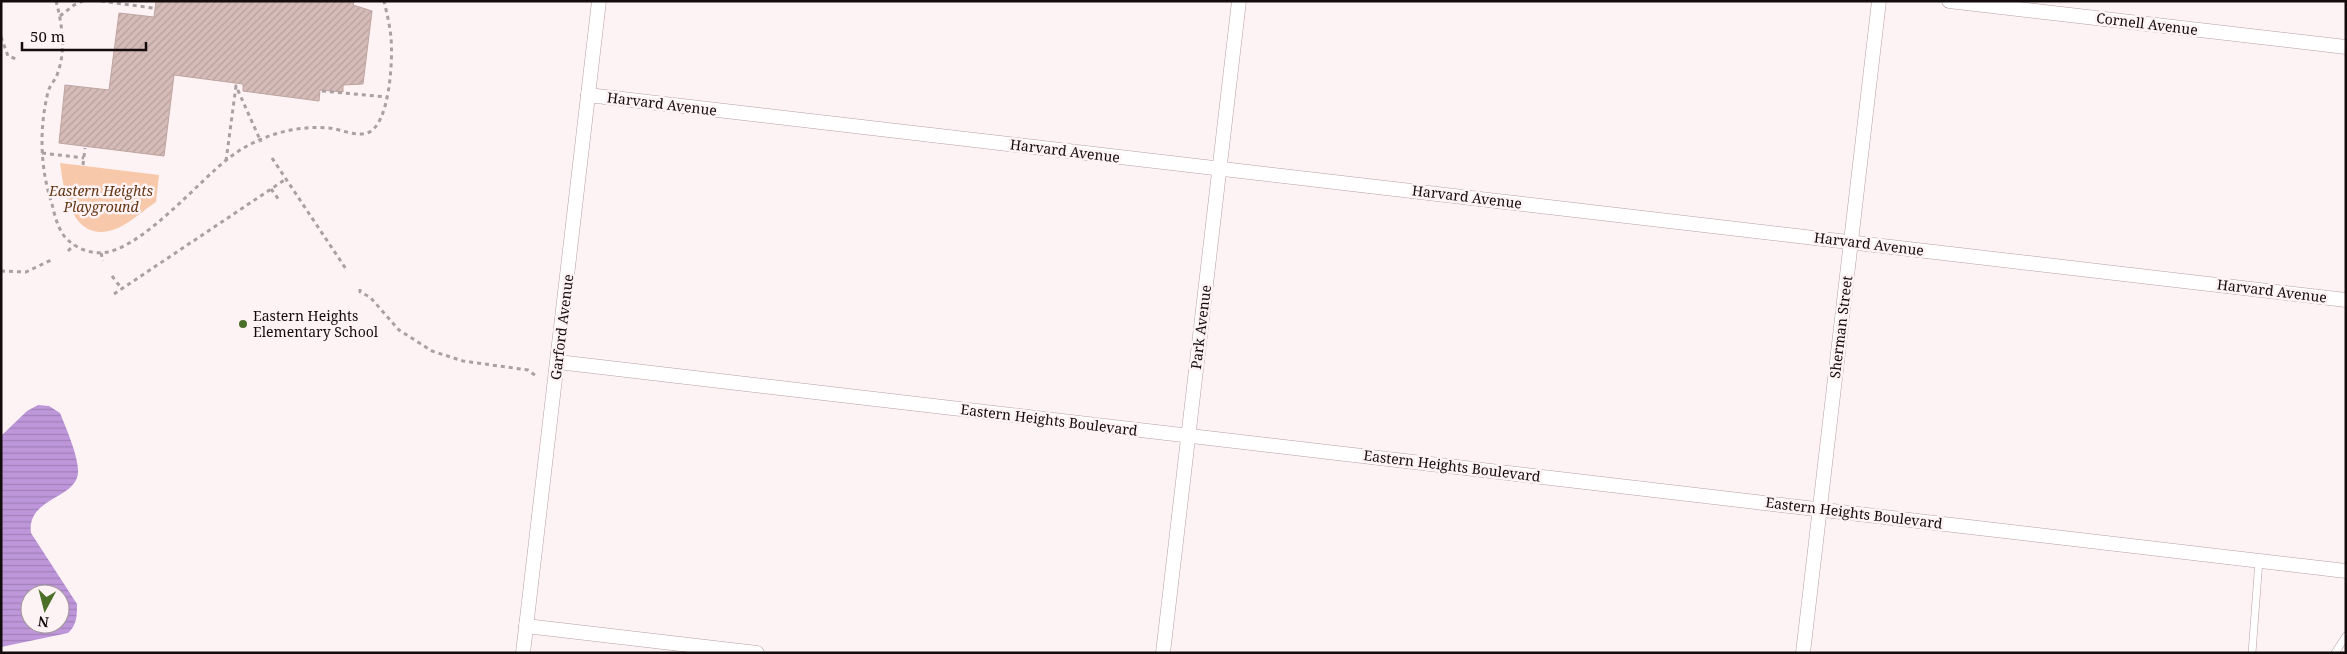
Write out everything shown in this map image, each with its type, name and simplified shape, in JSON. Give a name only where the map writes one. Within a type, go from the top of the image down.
[{"type":"street","name":"Garford Avenue","points":[[523,653],[599,1]]},
{"type":"street","name":"Park Avenue","points":[[1163,653],[1239,1]]},
{"type":"street","name":"Sherman Street","points":[[1803,653],[1879,1]]},
{"type":"street","name":"Cornell Avenue","points":[[1949,1],[2346,47]]},
{"type":"street","name":"Harvard Avenue","points":[[588,95],[2346,300]]},
{"type":"street","name":"Eastern Heights Boulevard","points":[[558,362],[2346,571]]},
{"type":"street","points":[[526,626],[757,653]]},
{"type":"lane","points":[[2252,653],[2259,560]]},
{"type":"lane","points":[[2335,653],[2346,636]]},
{"type":"path","points":[[56,1],[60,16],[62,44],[58,69],[47,96],[42,126],[42,153],[49,195],[64,235],[74,244],[86,250],[101,253],[117,249],[152,226],[226,161],[261,140],[281,132],[314,127],[356,134],[368,133],[377,125],[386,97],[390,68],[391,40],[384,1]]},
{"type":"path","points":[[60,16],[74,5],[83,1]]},
{"type":"path","points":[[101,1],[153,8]]},
{"type":"path","points":[[1,37],[8,56],[19,60]]},
{"type":"path","points":[[226,161],[236,86],[261,140]]},
{"type":"path","points":[[322,91],[386,97]]},
{"type":"path","points":[[83,165],[85,148]]},
{"type":"path","points":[[42,153],[84,158]]},
{"type":"path","points":[[272,158],[346,268]]},
{"type":"path","points":[[114,294],[286,179]]},
{"type":"path","points":[[271,190],[279,200]]},
{"type":"path","points":[[68,250],[74,244]]},
{"type":"path","points":[[101,253],[103,261]]},
{"type":"path","points":[[1,271],[26,272],[51,260]]},
{"type":"path","points":[[112,276],[122,289]]},
{"type":"path","points":[[360,289],[360,292],[370,297],[399,330],[432,351],[463,361],[528,370],[536,376]]},
{"type":"green space","name":"Eastern Heights Playground","points":[[60,163],[159,175],[156,202],[118,228],[103,232],[91,230],[81,224],[68,202]]},
{"type":"shaded area","points":[[38,405],[49,406],[60,413],[72,443],[78,473],[75,482],[43,505],[32,521],[31,533],[64,584],[20,584],[20,634],[63,634],[1,647],[1,436],[27,411]]},
{"type":"shaded area","points":[[70,593],[77,604],[77,616],[70,631]]},
{"type":"building","points":[[156,1],[354,1],[353,5],[372,11],[363,84],[343,85],[343,92],[320,90],[319,101],[243,91],[243,84],[174,75],[164,156],[59,143],[65,85],[109,90],[119,13],[154,17]]},
{"type":"place","name":"Eastern Heights Elementary School","points":[[243,324]]}]
